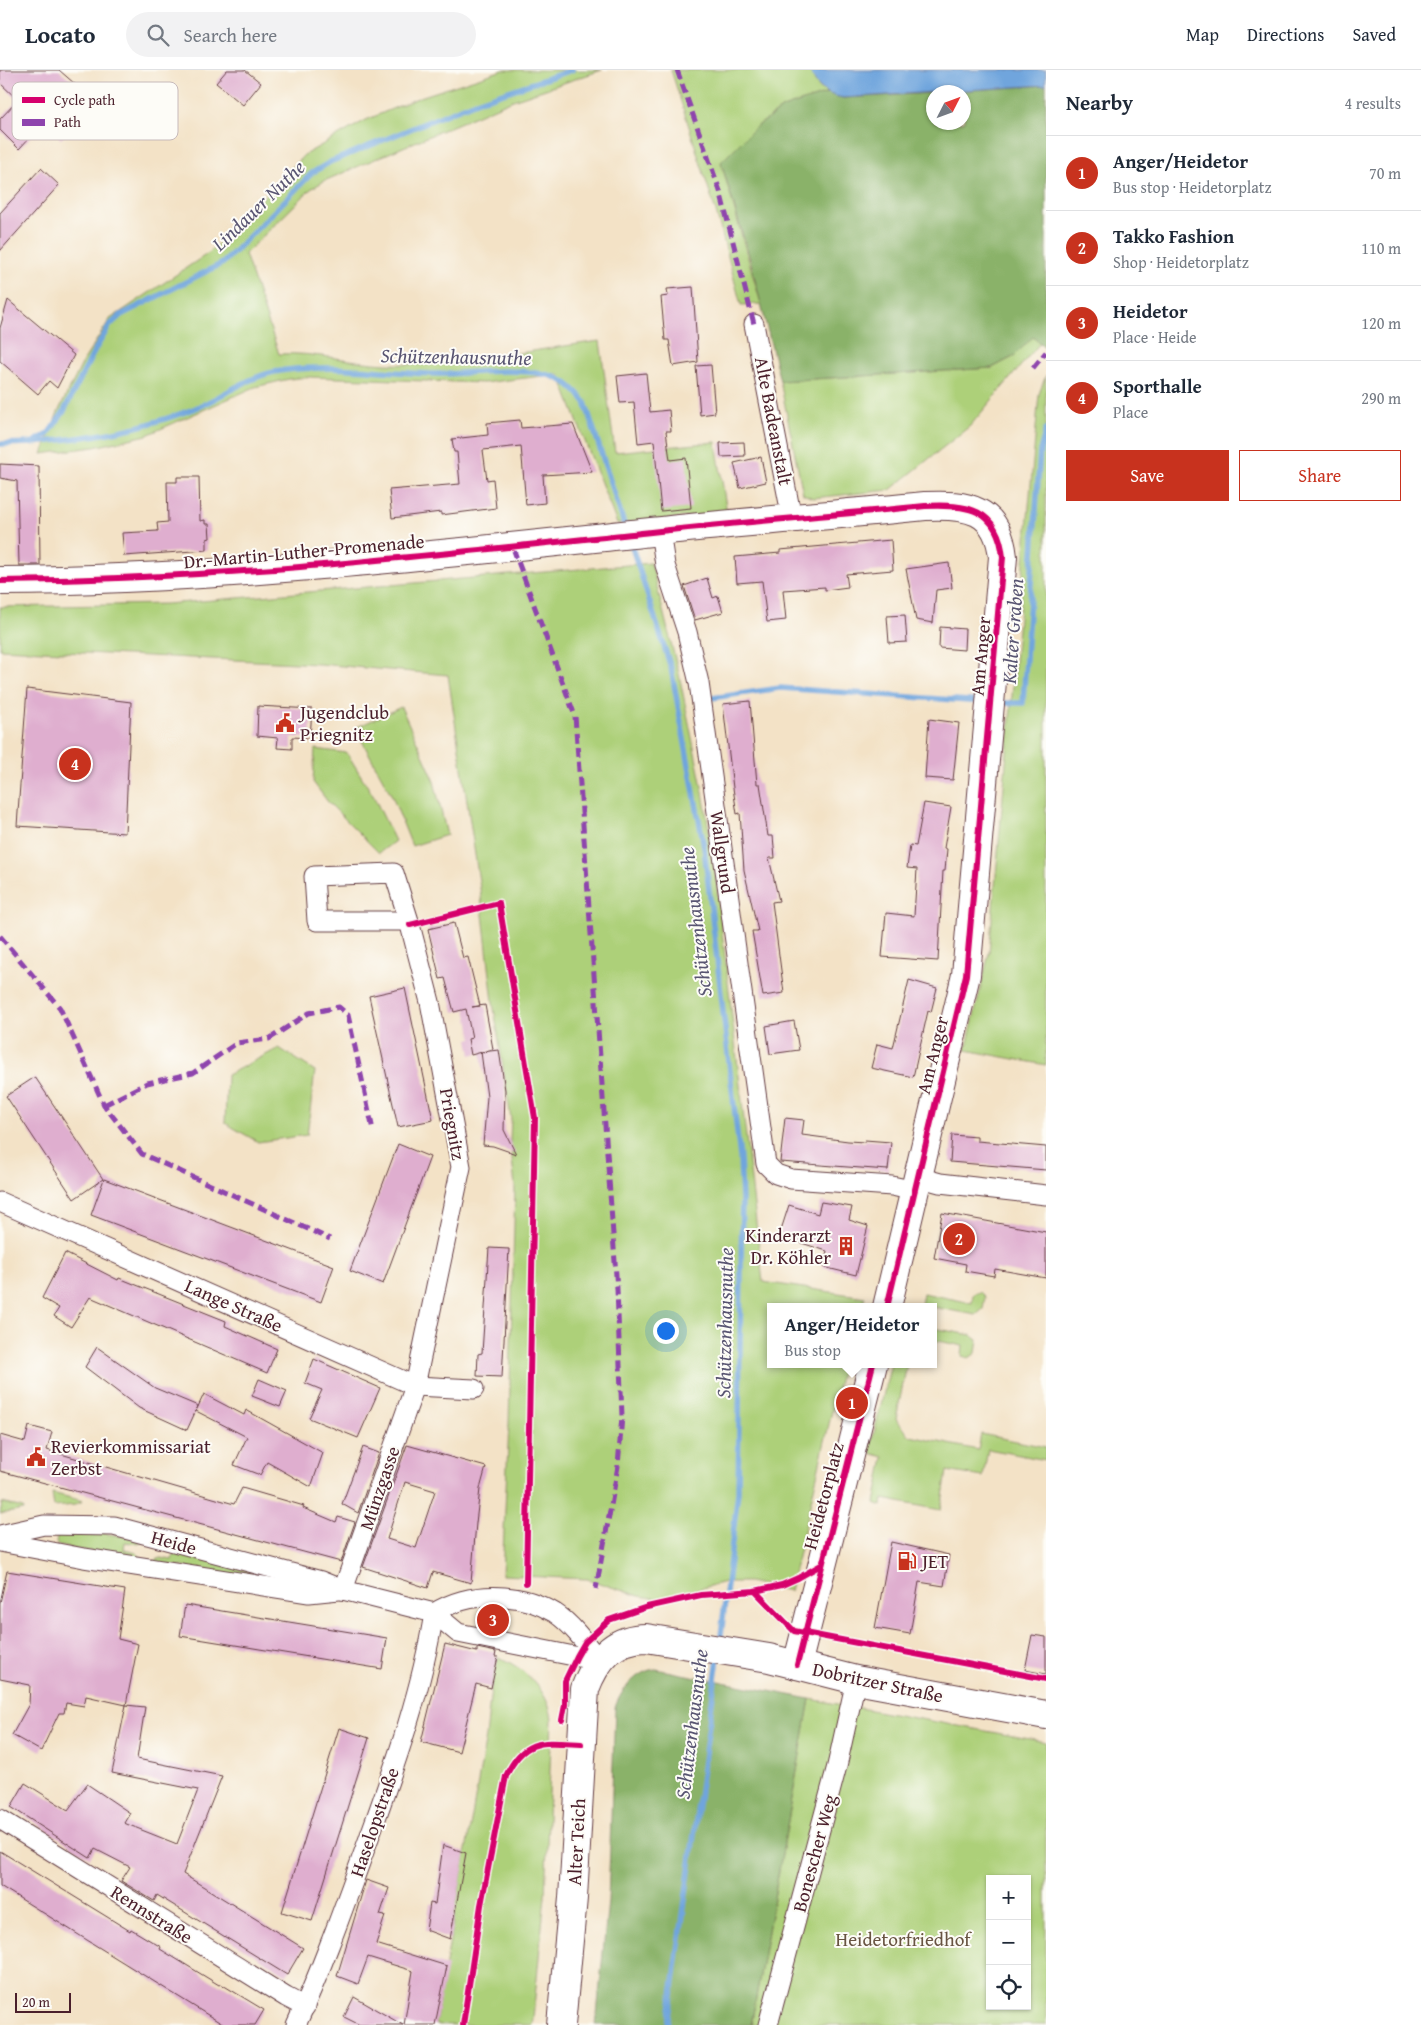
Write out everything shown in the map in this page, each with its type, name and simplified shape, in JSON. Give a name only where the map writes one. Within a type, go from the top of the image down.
[{"type":"street","name":"Alte Badeanstalt","points":[[754,324],[792,519]]},
{"type":"street","name":"Am Anger","points":[[609,536],[956,505],[971,508],[985,516],[1002,541],[1004,557],[966,975],[916,1184]]},
{"type":"street","name":"Wallgrund","points":[[654,531],[687,632],[699,683],[766,1164],[776,1174],[791,1179],[892,1186],[916,1184]]},
{"type":"street","name":"Dr.-Martin-Luther-Promenade","points":[[0,581],[85,581],[245,572],[463,553],[609,536]]},
{"type":"street","name":"Priegnitz","points":[[409,921],[317,921],[314,876],[394,873],[409,921],[430,1002],[461,1166],[415,1386]]},
{"type":"street","points":[[888,1303],[916,1184],[940,1183],[1046,1195]]},
{"type":"street","name":"Lange Straße","points":[[0,1202],[415,1386],[474,1389]]},
{"type":"street","name":"Heidetorplatz","points":[[798,1665],[872,1368]]},
{"type":"street","name":"Münzgasse","points":[[343,1590],[415,1386]]},
{"type":"street","name":"Heide","points":[[0,1535],[44,1525],[114,1526],[321,1581],[343,1590],[434,1613],[458,1633],[599,1662]]},
{"type":"street","name":"Heide","points":[[0,1542],[84,1558],[309,1594],[343,1590]]},
{"type":"street","points":[[434,1613],[450,1603],[473,1598],[498,1596],[529,1603],[556,1614],[585,1642],[599,1662]]},
{"type":"street","name":"Haselopstraße","points":[[296,2025],[339,1922],[391,1777],[428,1654],[434,1613]]},
{"type":"street","name":"Dobritzer Straße","points":[[599,1662],[608,1650],[620,1643],[635,1638],[694,1645],[768,1658],[856,1680],[1046,1715]]},
{"type":"street","name":"Alter Teich","points":[[561,2025],[573,1898],[582,1711],[585,1689],[599,1662]]},
{"type":"street","name":"Bonescher Weg","points":[[768,2025],[837,1766],[856,1680]]},
{"type":"street","name":"Rennstraße","points":[[0,1819],[305,2007]]},
{"type":"green space","points":[[503,70],[602,70],[513,100],[324,181],[311,189],[245,254],[279,354],[306,354],[385,364],[438,363],[600,341],[615,452],[716,442],[727,513],[617,524],[559,374],[484,383],[309,377],[289,379],[255,387],[147,435],[94,447],[42,454],[58,412],[84,360],[110,319],[210,252],[304,155],[366,120],[420,97]]},
{"type":"green space","points":[[671,70],[810,70],[819,88],[828,93],[783,108],[756,127],[721,162],[761,304],[741,305],[716,212]]},
{"type":"green space","points":[[1046,85],[1046,348],[1033,337],[1013,357],[992,368],[780,381],[751,263],[721,162],[756,127],[783,108],[828,93],[843,98],[926,93],[926,130],[971,130],[971,90]]},
{"type":"green space","points":[[1033,337],[1040,343],[970,426],[890,490],[813,498],[803,494],[780,381],[992,368],[1013,357]]},
{"type":"green space","points":[[1046,375],[1046,1065],[966,1050],[989,953],[1039,394]]},
{"type":"green space","points":[[651,563],[679,674],[703,792],[714,862],[763,1282],[865,1297],[863,1303],[767,1303],[767,1368],[842,1368],[790,1591],[749,1582],[725,1582],[660,1599],[639,1596],[587,1579],[502,1575],[509,1424],[515,1186],[510,1141],[511,1119],[493,1002],[480,888],[448,675],[319,664],[0,649],[0,607],[166,604]]},
{"type":"green space","points":[[401,707],[433,777],[447,835],[412,846],[392,796],[355,728]]},
{"type":"green space","points":[[315,749],[347,753],[374,797],[395,841],[379,853],[328,802],[313,782]]},
{"type":"green space","points":[[279,1048],[315,1071],[307,1135],[258,1142],[225,1123],[227,1075]]},
{"type":"green space","points":[[980,1292],[985,1297],[983,1309],[976,1315],[937,1308],[937,1303],[921,1303],[923,1293],[972,1303],[973,1294]]},
{"type":"green space","points":[[937,1329],[971,1335],[978,1340],[976,1353],[969,1358],[962,1356],[963,1346],[937,1341]]},
{"type":"green space","points":[[890,1368],[906,1368],[896,1419],[910,1436],[978,1450],[981,1434],[1046,1447],[1046,1460],[988,1449],[983,1477],[947,1471],[941,1510],[883,1499],[882,1506],[875,1503],[884,1457],[869,1453]]},
{"type":"green space","points":[[52,1493],[83,1501],[75,1505],[54,1507]]},
{"type":"green space","points":[[2,1503],[23,1508],[24,1510],[0,1514]]},
{"type":"green space","points":[[88,1531],[147,1540],[138,1544],[125,1542],[124,1550],[137,1553],[142,1560],[59,1546],[56,1542],[58,1533]]},
{"type":"green space","points":[[175,1551],[302,1586],[153,1562],[160,1558],[172,1560]]},
{"type":"green space","points":[[498,1657],[517,1667],[534,1681],[546,1699],[552,1719],[545,1896],[532,2025],[435,2025],[486,1737],[491,1688]]},
{"type":"green space","points":[[656,1669],[810,1699],[751,2025],[596,2025],[608,1901],[615,1708],[617,1701],[630,1682],[642,1673]]},
{"type":"green space","name":"Heidetorfriedhof","points":[[810,1699],[1046,1742],[1046,2025],[751,2025]]},
{"type":"water","points":[[810,70],[1046,70],[1046,85],[971,90],[971,85],[926,85],[926,93],[843,98],[826,92],[818,86]]},
{"type":"building","points":[[0,70],[59,70],[73,82],[12,82],[12,94],[0,83]]},
{"type":"building","points":[[227,70],[245,70],[261,83],[243,105],[216,83]]},
{"type":"building","points":[[12,106],[12,140],[27,140],[19,149],[0,130],[0,119]]},
{"type":"building","points":[[41,168],[59,185],[0,251],[0,213]]},
{"type":"building","points":[[693,287],[698,362],[673,366],[669,340],[665,340],[661,297],[668,296],[667,289]]},
{"type":"building","points":[[8,300],[74,355],[57,388],[49,381],[38,394],[0,361],[0,328]]},
{"type":"building","points":[[711,365],[715,413],[700,415],[696,366]]},
{"type":"building","points":[[646,373],[650,412],[669,410],[671,431],[666,431],[670,460],[686,458],[691,508],[661,511],[654,441],[638,443],[634,402],[620,403],[617,376]]},
{"type":"building","points":[[520,420],[521,428],[573,424],[592,472],[543,475],[545,503],[526,505],[521,446],[483,450],[487,480],[493,479],[496,508],[441,515],[441,512],[392,518],[389,490],[460,484],[457,452],[454,452],[452,439],[488,435],[487,423]]},
{"type":"building","points":[[744,442],[745,456],[721,457],[720,443]]},
{"type":"building","points":[[761,457],[766,482],[740,488],[734,463]]},
{"type":"building","points":[[0,464],[39,466],[40,565],[19,565],[17,481],[0,478]]},
{"type":"building","points":[[177,477],[199,477],[200,521],[205,520],[205,524],[209,524],[210,538],[207,539],[207,550],[124,556],[122,533],[158,531],[157,523],[168,522],[167,482],[177,482]]},
{"type":"building","points":[[891,540],[893,570],[846,574],[848,587],[825,590],[825,587],[783,590],[786,620],[767,622],[762,581],[737,583],[735,557],[780,553],[780,550]]},
{"type":"building","points":[[949,563],[952,588],[936,590],[933,623],[916,620],[906,569]]},
{"type":"building","points":[[707,578],[713,598],[718,596],[723,612],[695,620],[684,586]]},
{"type":"building","points":[[905,615],[907,642],[889,643],[887,616]]},
{"type":"building","points":[[940,627],[965,629],[964,650],[939,648]]},
{"type":"building","points":[[27,689],[131,702],[125,833],[17,826]]},
{"type":"building","points":[[750,701],[757,784],[760,784],[768,836],[773,836],[775,858],[769,858],[779,901],[772,902],[784,993],[763,996],[752,931],[758,931],[744,870],[740,813],[737,814],[723,704]]},
{"type":"building","points":[[258,706],[312,709],[310,738],[292,737],[292,749],[277,748],[278,738],[257,736]]},
{"type":"building","points":[[929,719],[959,723],[953,780],[925,778]]},
{"type":"building","points":[[924,803],[951,807],[944,848],[947,849],[945,871],[943,871],[938,961],[882,957],[886,913],[914,916],[917,869],[907,868],[910,845],[916,846]]},
{"type":"building","points":[[454,923],[463,958],[468,957],[480,1006],[485,1005],[493,1049],[471,1055],[468,1039],[472,1038],[466,1009],[454,1012],[445,978],[440,979],[428,929]]},
{"type":"building","points":[[909,980],[937,988],[931,1012],[928,1011],[913,1077],[871,1068],[877,1044],[893,1048]]},
{"type":"building","points":[[405,988],[433,1120],[398,1127],[369,996]]},
{"type":"building","points":[[794,1021],[799,1050],[770,1054],[766,1026]]},
{"type":"building","points":[[499,1050],[505,1090],[504,1130],[516,1154],[493,1146],[483,1145],[487,1097],[481,1052]]},
{"type":"building","points":[[35,1077],[103,1179],[74,1199],[6,1096]]},
{"type":"building","points":[[785,1118],[804,1120],[802,1135],[848,1141],[891,1142],[888,1170],[780,1162]]},
{"type":"building","points":[[952,1135],[977,1137],[977,1141],[1046,1147],[1046,1170],[950,1162]]},
{"type":"building","points":[[398,1144],[430,1157],[383,1284],[350,1271]]},
{"type":"building","points":[[104,1179],[334,1266],[321,1302],[91,1215]]},
{"type":"building","points":[[821,1202],[852,1207],[849,1220],[868,1226],[856,1275],[823,1267],[827,1251],[779,1236],[789,1205],[818,1214]]},
{"type":"building","points":[[942,1213],[1046,1232],[1046,1278],[995,1269],[994,1276],[965,1271],[966,1264],[934,1258]]},
{"type":"building","points":[[489,1248],[509,1249],[502,1377],[477,1376],[478,1354],[482,1353]]},
{"type":"building","points":[[65,1253],[118,1280],[119,1278],[226,1321],[225,1326],[277,1349],[267,1373],[90,1297],[71,1327],[54,1316],[59,1308],[42,1298]]},
{"type":"building","points":[[97,1347],[155,1388],[198,1406],[187,1430],[139,1408],[85,1367]]},
{"type":"building","points":[[314,1359],[380,1388],[358,1438],[309,1418],[322,1390],[305,1383]]},
{"type":"building","points":[[259,1379],[287,1391],[280,1407],[252,1396]]},
{"type":"building","points":[[204,1394],[244,1415],[246,1410],[323,1453],[311,1487],[267,1462],[260,1475],[234,1465],[247,1437],[196,1411]]},
{"type":"building","points":[[29,1426],[52,1432],[47,1450],[234,1504],[242,1488],[304,1506],[303,1508],[336,1522],[338,1517],[355,1522],[341,1562],[0,1471],[0,1435],[25,1442]]},
{"type":"building","points":[[407,1445],[486,1467],[480,1489],[471,1583],[433,1572],[428,1588],[363,1567]],"holes":[[[405,1482],[435,1491],[416,1548],[387,1539]]]},
{"type":"building","points":[[363,1447],[379,1453],[358,1513],[342,1504]]},
{"type":"building","points":[[891,1542],[949,1555],[944,1586],[919,1582],[910,1634],[875,1628]]},
{"type":"building","points":[[7,1571],[125,1590],[118,1639],[138,1644],[126,1705],[86,1696],[84,1706],[66,1703],[64,1713],[59,1713],[41,1751],[12,1735],[29,1704],[30,1685],[0,1679],[0,1603]]},
{"type":"building","points":[[185,1605],[387,1638],[382,1669],[180,1636]]},
{"type":"building","points":[[485,1610],[504,1613],[500,1630],[482,1626]]},
{"type":"building","points":[[1032,1635],[1046,1637],[1046,1674],[1025,1670]]},
{"type":"building","points":[[445,1644],[477,1652],[477,1648],[496,1652],[495,1657],[498,1657],[491,1688],[476,1684],[459,1752],[421,1742]]},
{"type":"building","points":[[126,1705],[145,1707],[137,1759],[222,1776],[183,1874],[303,1948],[287,1975],[157,1895],[154,1901],[121,1881],[130,1867],[95,1849],[90,1858],[11,1807],[25,1783],[68,1810],[87,1784],[130,1813],[124,1823],[177,1844],[198,1790],[112,1773]]},
{"type":"building","points":[[339,1728],[369,1738],[312,1921],[282,1912]]},
{"type":"building","points":[[443,1845],[466,1853],[450,1939],[426,1930],[430,1903],[435,1904]]},
{"type":"building","points":[[0,1851],[130,1931],[131,1929],[161,1947],[160,1949],[219,1985],[221,1984],[264,2010],[255,2025],[224,2025],[0,1886]]},
{"type":"building","points":[[366,1880],[389,1888],[380,1915],[385,1916],[376,1944],[447,1966],[435,2025],[404,2025],[413,1971],[368,1957],[358,1984],[337,1976]]},
{"type":"building","points":[[354,1997],[403,2025],[360,2025],[344,2017]]},
{"type":"waterway","name":"Lindauer Nuthe","points":[[0,444],[32,443],[48,434],[63,413],[96,348],[110,325],[121,315],[223,263],[312,173],[330,162],[476,102],[572,70]]},
{"type":"waterway","name":"Schützenhausnuthe","points":[[32,443],[92,436],[149,424],[199,407],[262,375],[293,369],[335,368],[420,374],[492,371],[530,372],[550,375],[556,378],[567,384],[585,402],[625,527]]},
{"type":"waterway","name":"Kalter Graben","points":[[998,703],[1023,703],[1040,451],[1046,429]]},
{"type":"waterway","name":"Schützenhausnuthe","points":[[630,541],[671,668],[704,847],[740,1158],[742,1199],[738,1492],[720,1644]]},
{"type":"waterway","name":"Kalter Graben","points":[[712,698],[780,688],[984,702]]},
{"type":"waterway","name":"Schützenhausnuthe","points":[[668,2025],[718,1658]]},
{"type":"marked path","points":[[677,70],[720,191],[754,324]]},
{"type":"marked path","points":[[1033,368],[1046,352]]},
{"type":"marked path","points":[[513,548],[575,716],[617,1289],[622,1416],[618,1466],[596,1589]]},
{"type":"marked path","points":[[0,936],[60,1008],[104,1105],[142,1154],[330,1239]]},
{"type":"marked path","points":[[104,1105],[147,1083],[193,1073],[237,1043],[269,1039],[309,1013],[339,1007],[348,1015],[373,1130]]},
{"type":"cycle path","points":[[0,581],[82,580],[326,565],[925,506],[967,508],[978,512],[987,519],[995,528],[1003,557],[966,975],[888,1303]]},
{"type":"cycle path","points":[[410,925],[499,903],[535,1118],[526,1583]]},
{"type":"cycle path","points":[[797,1665],[872,1368]]},
{"type":"cycle path","points":[[562,1720],[565,1705],[565,1681],[585,1642],[609,1620],[647,1607],[701,1595],[755,1591],[782,1585],[821,1565]]},
{"type":"cycle path","points":[[755,1591],[794,1631],[1046,1679]]},
{"type":"cycle path","points":[[463,2025],[481,1905],[506,1776],[520,1754],[528,1748],[546,1743],[581,1744]]},
{"type":"place","name":"Jugendclub Priegnitz","points":[[285,723]]},
{"type":"place","name":"Sporthalle","points":[[75,764]]},
{"type":"place","name":"Takko Fashion","points":[[959,1239]]},
{"type":"place","name":"Kinderarzt Dr. Köhler","points":[[846,1246]]},
{"type":"place","name":"Anger/Heidetor","points":[[852,1403]]},
{"type":"place","name":"Revierkommissariat Zerbst","points":[[36,1457]]},
{"type":"place","name":"JET","points":[[907,1561]]},
{"type":"place","name":"Heidetor","points":[[493,1620]]}]
